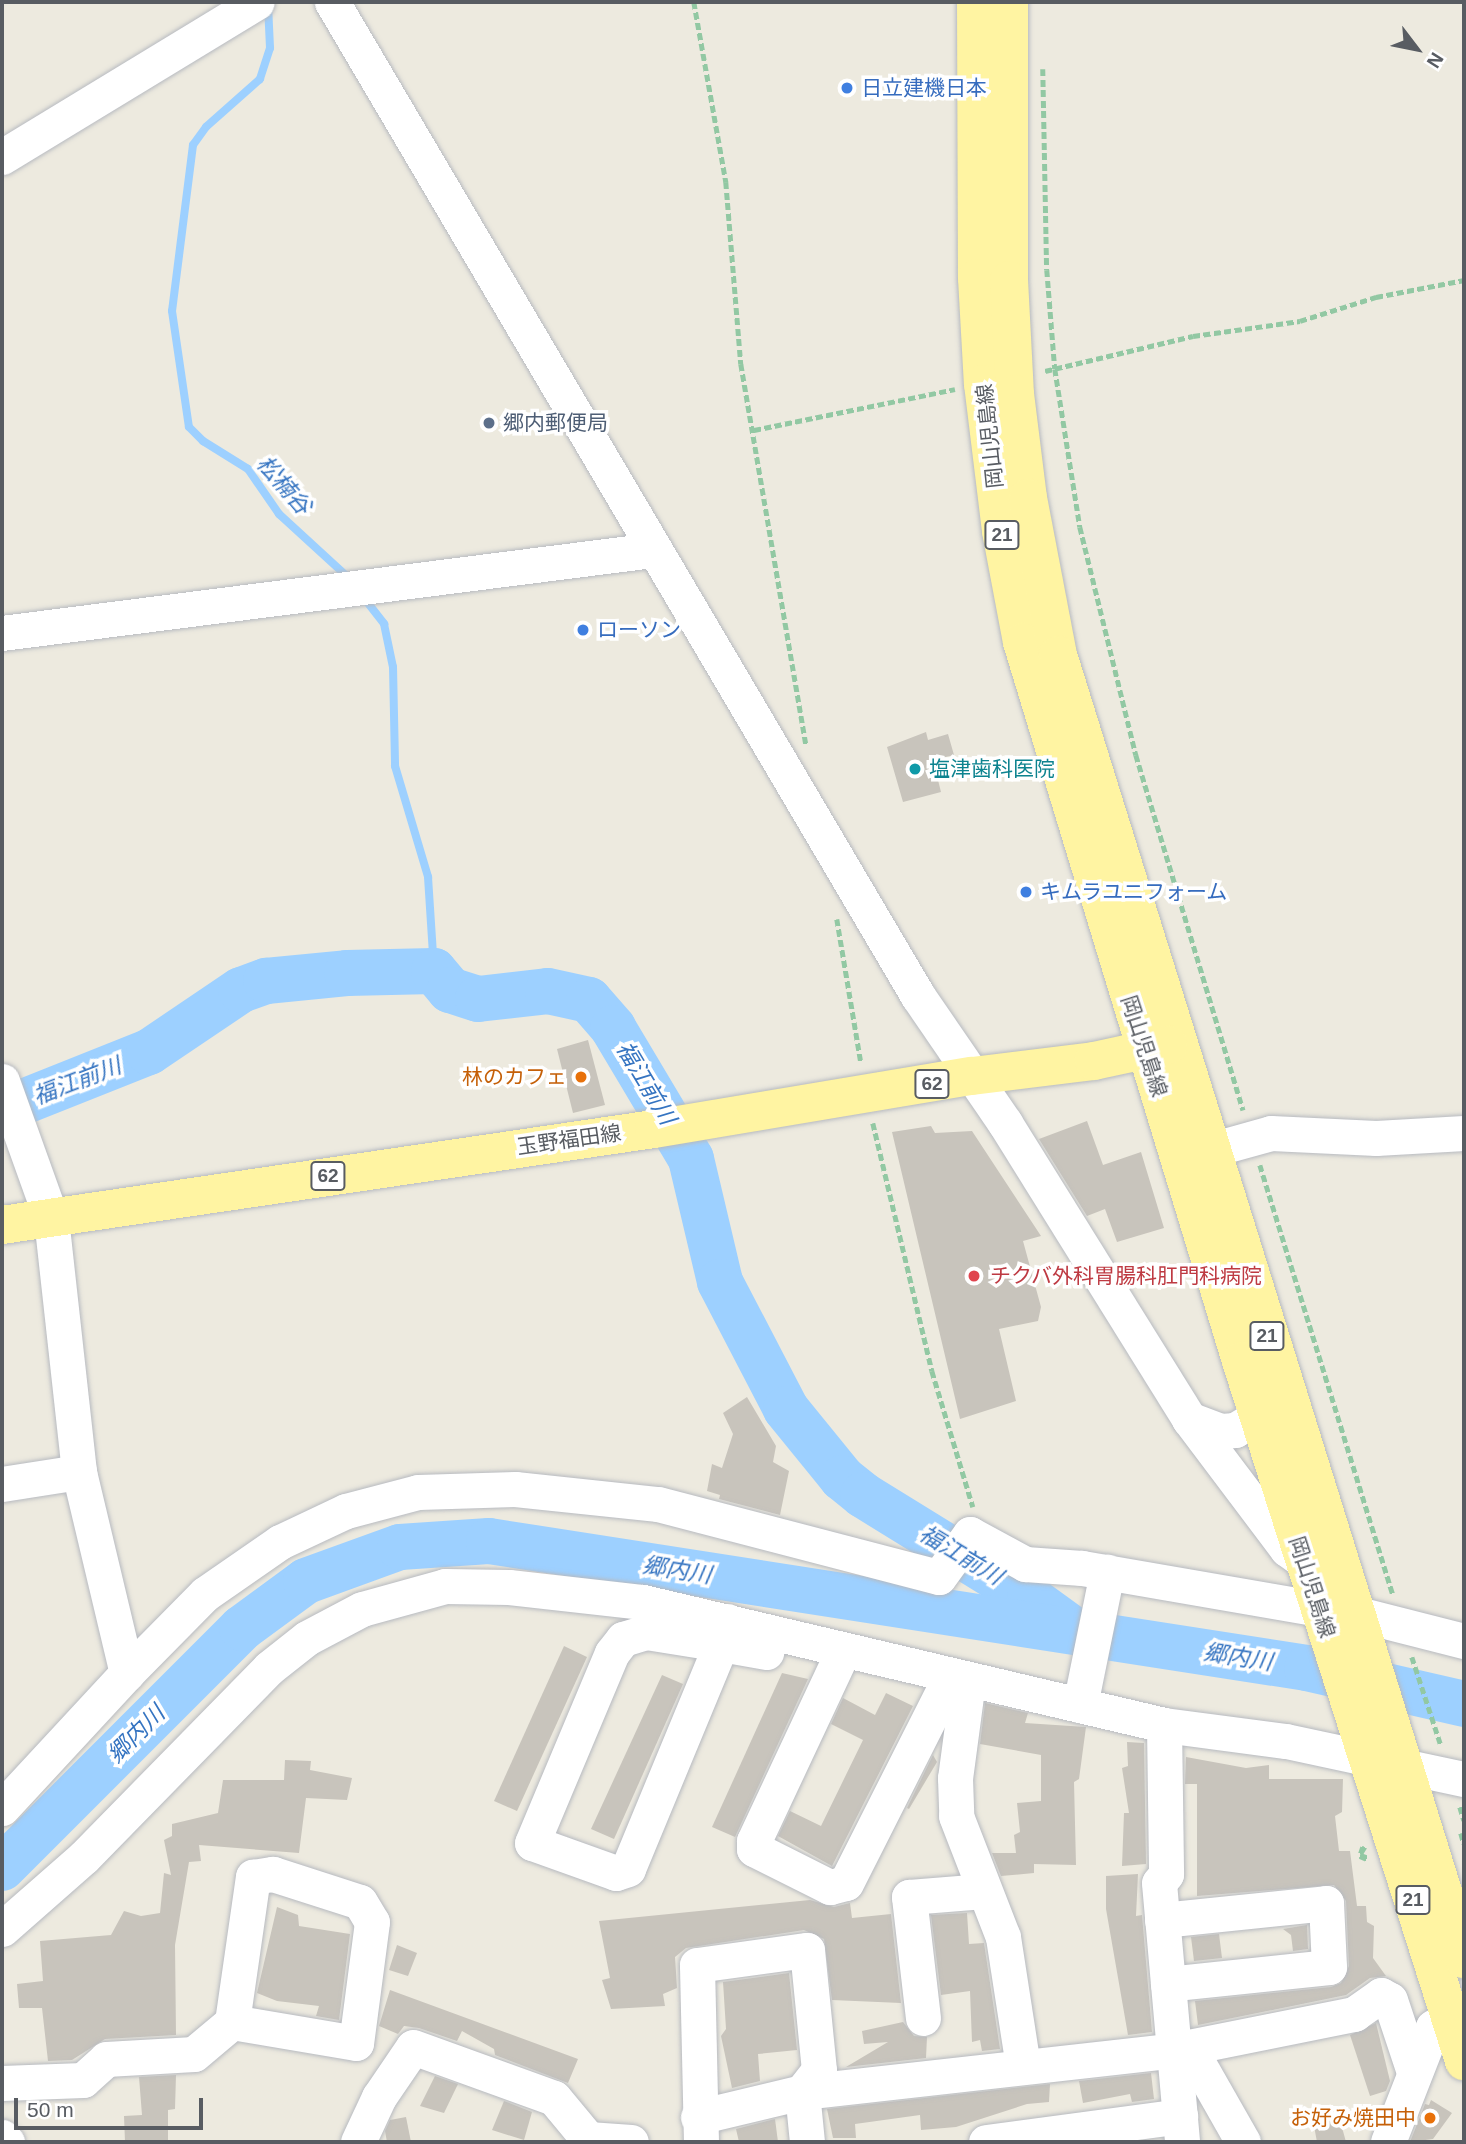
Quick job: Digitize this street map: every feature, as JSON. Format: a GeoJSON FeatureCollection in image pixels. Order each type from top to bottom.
{"type":"FeatureCollection","features":[{"type":"Feature","properties":{"kind":"main road","name":"岡山児島線"},"geometry":{"type":"LineString","coordinates":[[976,2],[977,278],[1028,498],[1058,655],[1161,1047],[1338,1618],[1383,1752],[1464,1959]]}},
{"type":"Feature","properties":{"kind":"main road","name":"岡山児島線"},"geometry":{"type":"LineString","coordinates":[[999,382],[1009,281],[1009,2]]}},
{"type":"Feature","properties":{"kind":"main road","name":"岡山児島線"},"geometry":{"type":"LineString","coordinates":[[1161,1047],[1210,1150],[1222,1241],[1258,1416],[1305,1562],[1338,1618]]}},
{"type":"Feature","properties":{"kind":"main road","name":"玉野福田線"},"geometry":{"type":"LineString","coordinates":[[2,1225],[670,1126],[865,1086],[972,1076],[1161,1047]]}},
{"type":"Feature","properties":{"kind":"main road","name":"岡山児島線"},"geometry":{"type":"LineString","coordinates":[[1383,1752],[1450,2018],[1464,2061]]}},
{"type":"Feature","properties":{"kind":"street"},"geometry":{"type":"LineString","coordinates":[[2,157],[257,2]]}},
{"type":"Feature","properties":{"kind":"street"},"geometry":{"type":"LineString","coordinates":[[332,2],[918,996],[972,1076],[1189,1419],[1287,1549],[1305,1562]]}},
{"type":"Feature","properties":{"kind":"street"},"geometry":{"type":"LineString","coordinates":[[2,633],[653,550]]}},
{"type":"Feature","properties":{"kind":"street"},"geometry":{"type":"LineString","coordinates":[[2,1081],[51,1218],[79,1472],[127,1673]]}},
{"type":"Feature","properties":{"kind":"street"},"geometry":{"type":"LineString","coordinates":[[1210,1150],[1251,1136],[1376,1139],[1464,1133]]}},
{"type":"Feature","properties":{"kind":"street"},"geometry":{"type":"LineString","coordinates":[[1189,1419],[1221,1431],[1235,1430],[1258,1416]]}},
{"type":"Feature","properties":{"kind":"street"},"geometry":{"type":"LineString","coordinates":[[2,1484],[79,1472]]}},
{"type":"Feature","properties":{"kind":"street"},"geometry":{"type":"LineString","coordinates":[[2,1808],[127,1673],[205,1594],[280,1542],[346,1511],[418,1492],[515,1489],[658,1504],[939,1577],[965,1549],[1025,1564],[1106,1576],[1464,1641]]}},
{"type":"Feature","properties":{"kind":"street"},"geometry":{"type":"LineString","coordinates":[[1081,1698],[1106,1576]]}},
{"type":"Feature","properties":{"kind":"street"},"geometry":{"type":"LineString","coordinates":[[2,1929],[84,1857],[269,1668],[307,1638],[362,1609],[445,1586],[509,1587],[643,1602],[724,1632],[954,1683],[1081,1698],[1164,1725],[1383,1752],[1455,1768]]}},
{"type":"Feature","properties":{"kind":"street"},"geometry":{"type":"LineString","coordinates":[[646,1632],[724,1632],[628,1869],[616,1873],[533,1843],[612,1653],[623,1639],[646,1632]]}},
{"type":"Feature","properties":{"kind":"street"},"geometry":{"type":"LineString","coordinates":[[839,1658],[754,1849],[830,1887],[846,1883],[954,1683]]}},
{"type":"Feature","properties":{"kind":"street"},"geometry":{"type":"LineString","coordinates":[[954,1683],[956,1816],[1003,1937],[1023,2066]]}},
{"type":"Feature","properties":{"kind":"street"},"geometry":{"type":"LineString","coordinates":[[986,2142],[1181,2129],[1181,2049],[1168,1984],[1158,1883],[1166,1874],[1164,1725]]}},
{"type":"Feature","properties":{"kind":"street"},"geometry":{"type":"LineString","coordinates":[[2,2083],[83,2080],[106,2059],[194,2054],[232,2022],[253,1877],[274,1874],[360,1902],[372,1922],[356,2043],[232,2022]]}},
{"type":"Feature","properties":{"kind":"street"},"geometry":{"type":"LineString","coordinates":[[923,2018],[909,1897],[984,1891]]}},
{"type":"Feature","properties":{"kind":"street"},"geometry":{"type":"LineString","coordinates":[[1162,1920],[1326,1903],[1329,1967],[1168,1984]]}},
{"type":"Feature","properties":{"kind":"street"},"geometry":{"type":"LineString","coordinates":[[807,2142],[802,2092],[819,2070],[807,1950],[697,1965],[699,2129],[802,2092],[1181,2049],[1354,2014],[1381,1995],[1390,2000],[1413,2069]]}},
{"type":"Feature","properties":{"kind":"street"},"geometry":{"type":"LineString","coordinates":[[1388,2142],[1413,2069],[1433,2028],[1450,2018]]}},
{"type":"Feature","properties":{"kind":"street"},"geometry":{"type":"LineString","coordinates":[[358,2142],[379,2097],[413,2047],[554,2098],[588,2140],[631,2142]]}},
{"type":"Feature","properties":{"kind":"street"},"geometry":{"type":"LineString","coordinates":[[1181,2049],[1243,2142]]}},
{"type":"Feature","properties":{"kind":"street"},"geometry":{"type":"LineString","coordinates":[[2,2137],[7,2142]]}},
{"type":"Feature","properties":{"kind":"path"},"geometry":{"type":"LineString","coordinates":[[694,2],[726,182],[732,299],[807,750]]}},
{"type":"Feature","properties":{"kind":"path"},"geometry":{"type":"LineString","coordinates":[[1043,65],[1047,270],[1055,369],[1080,527],[1113,672],[1251,1136],[1404,1629],[1455,1768]]}},
{"type":"Feature","properties":{"kind":"path"},"geometry":{"type":"LineString","coordinates":[[754,430],[999,382],[1193,336],[1300,321],[1376,297],[1464,280]]}},
{"type":"Feature","properties":{"kind":"path"},"geometry":{"type":"LineString","coordinates":[[835,905],[865,1086],[922,1333],[965,1549]]}},
{"type":"Feature","properties":{"kind":"path"},"geometry":{"type":"LineString","coordinates":[[1461,1833],[1464,1843]]}},
{"type":"Feature","properties":{"kind":"building","name":"塩津歯科医院"},"geometry":{"type":"Polygon","coordinates":[[[926,732],[928,740],[948,734],[954,755],[933,760],[941,792],[903,802],[887,747],[926,732]]]}},
{"type":"Feature","properties":{"kind":"building","name":"林のカフェ"},"geometry":{"type":"Polygon","coordinates":[[[588,1040],[605,1105],[573,1113],[557,1049],[588,1040]]]}},
{"type":"Feature","properties":{"kind":"building"},"geometry":{"type":"Polygon","coordinates":[[[1087,1121],[1103,1165],[1141,1152],[1164,1228],[1117,1242],[1105,1209],[1087,1216],[1039,1139],[1087,1121]]]}},
{"type":"Feature","properties":{"kind":"building"},"geometry":{"type":"Polygon","coordinates":[[[931,1126],[935,1133],[972,1131],[1041,1236],[1023,1241],[1041,1307],[1038,1321],[999,1329],[1016,1401],[960,1419],[892,1132],[931,1126]]]}},
{"type":"Feature","properties":{"kind":"building"},"geometry":{"type":"Polygon","coordinates":[[[747,1397],[776,1446],[773,1462],[789,1471],[780,1515],[719,1499],[720,1495],[707,1491],[712,1464],[722,1468],[733,1434],[723,1413],[747,1397]]]}},
{"type":"Feature","properties":{"kind":"building"},"geometry":{"type":"Polygon","coordinates":[[[564,1646],[587,1657],[517,1811],[494,1801],[564,1646]]]}},
{"type":"Feature","properties":{"kind":"building"},"geometry":{"type":"Polygon","coordinates":[[[782,1673],[808,1679],[735,1837],[712,1827],[782,1673]]]}},
{"type":"Feature","properties":{"kind":"building"},"geometry":{"type":"Polygon","coordinates":[[[662,1675],[683,1684],[614,1839],[591,1829],[662,1675]]]}},
{"type":"Feature","properties":{"kind":"building"},"geometry":{"type":"Polygon","coordinates":[[[886,1693],[913,1706],[832,1866],[778,1836],[790,1811],[821,1826],[863,1740],[831,1724],[843,1698],[875,1715],[886,1693]]]}},
{"type":"Feature","properties":{"kind":"building"},"geometry":{"type":"Polygon","coordinates":[[[985,1703],[1028,1713],[1025,1723],[1086,1727],[1079,1779],[1074,1782],[1076,1865],[1034,1864],[1034,1873],[1001,1876],[992,1853],[1016,1853],[1014,1835],[1020,1832],[1017,1803],[1041,1801],[1041,1755],[980,1744],[985,1703]]]}},
{"type":"Feature","properties":{"kind":"building"},"geometry":{"type":"Polygon","coordinates":[[[1127,1742],[1144,1743],[1146,1864],[1122,1866],[1124,1813],[1129,1813],[1122,1768],[1128,1766],[1127,1742]]]}},
{"type":"Feature","properties":{"kind":"building"},"geometry":{"type":"Polygon","coordinates":[[[933,1755],[937,1762],[909,1809],[907,1808],[933,1755]]]}},
{"type":"Feature","properties":{"kind":"building"},"geometry":{"type":"Polygon","coordinates":[[[1186,1757],[1246,1768],[1269,1765],[1269,1779],[1343,1779],[1342,1812],[1335,1816],[1339,1851],[1350,1851],[1357,1906],[1366,1906],[1367,1922],[1374,1926],[1373,1958],[1386,1976],[1370,1978],[1346,1995],[1198,2025],[1195,2001],[1331,1987],[1341,1983],[1349,1966],[1346,1901],[1334,1885],[1197,1896],[1197,1784],[1185,1784],[1186,1757]]]}},
{"type":"Feature","properties":{"kind":"building"},"geometry":{"type":"Polygon","coordinates":[[[285,1760],[311,1761],[310,1770],[352,1778],[347,1800],[306,1798],[299,1853],[199,1845],[201,1861],[189,1862],[175,1945],[176,2035],[105,2039],[72,2060],[48,2061],[42,2008],[19,2008],[17,1984],[43,1981],[40,1941],[111,1935],[124,1911],[141,1916],[160,1913],[164,1873],[171,1875],[164,1840],[172,1836],[172,1824],[218,1813],[223,1780],[284,1780],[285,1760]]]}},
{"type":"Feature","properties":{"kind":"building"},"geometry":{"type":"Polygon","coordinates":[[[1138,1874],[1136,1916],[1142,1915],[1152,2032],[1128,2035],[1106,1909],[1106,1876],[1138,1874]]]}},
{"type":"Feature","properties":{"kind":"building"},"geometry":{"type":"Polygon","coordinates":[[[810,1900],[834,1907],[850,1903],[852,1918],[891,1914],[901,2003],[832,2000],[824,1939],[804,1930],[686,1948],[675,1957],[677,1988],[663,1994],[665,2006],[611,2009],[602,1980],[610,1978],[599,1921],[810,1900]]]}},
{"type":"Feature","properties":{"kind":"building"},"geometry":{"type":"Polygon","coordinates":[[[277,1907],[298,1915],[299,1926],[350,1934],[339,2020],[316,2016],[319,2006],[277,2001],[257,1993],[277,1907]]]}},
{"type":"Feature","properties":{"kind":"building"},"geometry":{"type":"Polygon","coordinates":[[[967,1913],[969,1944],[984,1943],[1000,2049],[982,2051],[980,2040],[972,2042],[970,1991],[941,1995],[931,1915],[967,1913]]]}},
{"type":"Feature","properties":{"kind":"building"},"geometry":{"type":"Polygon","coordinates":[[[1307,1925],[1308,1949],[1293,1951],[1291,1935],[1283,1929],[1307,1925]]]}},
{"type":"Feature","properties":{"kind":"building"},"geometry":{"type":"Polygon","coordinates":[[[1219,1934],[1222,1958],[1194,1961],[1191,1937],[1219,1934]]]}},
{"type":"Feature","properties":{"kind":"building"},"geometry":{"type":"Polygon","coordinates":[[[397,1945],[417,1953],[408,1976],[389,1970],[397,1945]]]}},
{"type":"Feature","properties":{"kind":"building"},"geometry":{"type":"Polygon","coordinates":[[[789,1973],[797,2050],[758,2054],[760,2081],[732,2088],[721,2036],[726,2029],[723,1982],[789,1973]]]}},
{"type":"Feature","properties":{"kind":"building"},"geometry":{"type":"Polygon","coordinates":[[[390,1990],[578,2059],[568,2083],[495,2055],[494,2049],[462,2031],[457,2041],[419,2028],[404,2026],[398,2034],[379,2026],[390,1990]]]}},
{"type":"Feature","properties":{"kind":"building"},"geometry":{"type":"Polygon","coordinates":[[[903,2022],[914,2036],[927,2037],[926,2058],[846,2067],[888,2042],[864,2044],[862,2031],[903,2022]]]}},
{"type":"Feature","properties":{"kind":"building"},"geometry":{"type":"Polygon","coordinates":[[[1376,2023],[1390,2081],[1386,2091],[1370,2096],[1350,2035],[1376,2023]]]}},
{"type":"Feature","properties":{"kind":"building"},"geometry":{"type":"Polygon","coordinates":[[[1151,2073],[1154,2099],[1132,2102],[1130,2094],[1083,2103],[1079,2081],[1151,2073]]]}},
{"type":"Feature","properties":{"kind":"building"},"geometry":{"type":"Polygon","coordinates":[[[176,2075],[175,2109],[168,2110],[168,2142],[125,2142],[124,2116],[142,2115],[139,2077],[176,2075]]]}},
{"type":"Feature","properties":{"kind":"building"},"geometry":{"type":"Polygon","coordinates":[[[435,2076],[458,2084],[444,2113],[420,2106],[435,2076]]]}},
{"type":"Feature","properties":{"kind":"building"},"geometry":{"type":"Polygon","coordinates":[[[1050,2084],[1049,2102],[1027,2104],[956,2127],[921,2130],[920,2115],[855,2124],[856,2138],[833,2138],[827,2109],[1050,2084]]]}},
{"type":"Feature","properties":{"kind":"building","name":"お好み焼田中"},"geometry":{"type":"Polygon","coordinates":[[[1431,2100],[1452,2113],[1433,2139],[1410,2142],[1425,2104],[1429,2105],[1431,2100]]]}},
{"type":"Feature","properties":{"kind":"building"},"geometry":{"type":"Polygon","coordinates":[[[504,2101],[532,2112],[524,2140],[492,2130],[504,2101]]]}},
{"type":"Feature","properties":{"kind":"building"},"geometry":{"type":"Polygon","coordinates":[[[1337,2109],[1346,2142],[1317,2142],[1312,2115],[1337,2109]]]}},
{"type":"Feature","properties":{"kind":"building"},"geometry":{"type":"Polygon","coordinates":[[[406,2117],[411,2142],[387,2142],[385,2131],[390,2120],[406,2117]]]}},
{"type":"Feature","properties":{"kind":"building"},"geometry":{"type":"Polygon","coordinates":[[[775,2119],[778,2142],[739,2142],[736,2129],[775,2119]]]}},
{"type":"Feature","properties":{"kind":"waterway","name":"松楠谷"},"geometry":{"type":"LineString","coordinates":[[268,5],[270,48],[260,79],[206,127],[193,145],[172,311],[189,427],[203,441],[248,469],[279,514],[350,579]]}},
{"type":"Feature","properties":{"kind":"waterway","name":"松楠谷"},"geometry":{"type":"LineString","coordinates":[[364,598],[384,624],[393,667],[395,766],[428,877],[434,971]]}},
{"type":"Feature","properties":{"kind":"waterway","name":"福江前川"},"geometry":{"type":"LineString","coordinates":[[2,1105],[3,1110],[149,1052],[241,990],[266,981],[347,973],[434,971],[450,990],[478,999],[548,991],[589,1000],[613,1028],[691,1159],[720,1282],[786,1409],[842,1478],[863,1495],[1030,1598],[1074,1630]]}},
{"type":"Feature","properties":{"kind":"waterway","name":"郷内川"},"geometry":{"type":"LineString","coordinates":[[2,1868],[242,1628],[306,1581],[400,1547],[489,1541],[1307,1668],[1464,1704]]}},
{"type":"Feature","properties":{"kind":"place","name":"日立建機日本"},"geometry":{"type":"Point","coordinates":[847,88]}},
{"type":"Feature","properties":{"kind":"place","name":"郷内郵便局"},"geometry":{"type":"Point","coordinates":[489,423]}},
{"type":"Feature","properties":{"kind":"place","name":"ローソン"},"geometry":{"type":"Point","coordinates":[583,630]}},
{"type":"Feature","properties":{"kind":"place","name":"塩津歯科医院"},"geometry":{"type":"Point","coordinates":[915,769]}},
{"type":"Feature","properties":{"kind":"place","name":"キムラユニフォーム"},"geometry":{"type":"Point","coordinates":[1026,892]}},
{"type":"Feature","properties":{"kind":"place","name":"林のカフェ"},"geometry":{"type":"Point","coordinates":[581,1077]}},
{"type":"Feature","properties":{"kind":"place","name":"チクバ外科胃腸科肛門科病院"},"geometry":{"type":"Point","coordinates":[974,1276]}},
{"type":"Feature","properties":{"kind":"place","name":"お好み焼田中"},"geometry":{"type":"Point","coordinates":[1430,2118]}}]}
